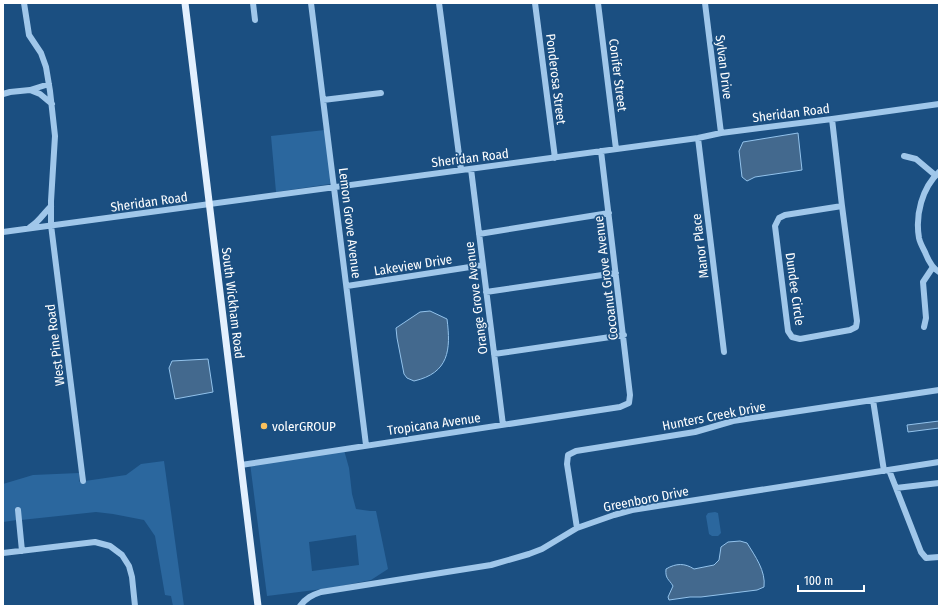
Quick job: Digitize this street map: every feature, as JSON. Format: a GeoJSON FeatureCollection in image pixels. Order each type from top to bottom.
{"type":"FeatureCollection","features":[{"type":"Feature","properties":{"kind":"main road","name":"South Wickham Road"},"geometry":{"type":"LineString","coordinates":[[184,3],[258,606]]}},
{"type":"Feature","properties":{"kind":"street","name":"West Pine Road"},"geometry":{"type":"LineString","coordinates":[[24,3],[28,35],[41,53],[46,66],[52,104],[55,136],[51,225],[83,481]]}},
{"type":"Feature","properties":{"kind":"street"},"geometry":{"type":"LineString","coordinates":[[253,3],[255,20]]}},
{"type":"Feature","properties":{"kind":"street","name":"Lemon Grove Avenue"},"geometry":{"type":"LineString","coordinates":[[311,3],[366,445]]}},
{"type":"Feature","properties":{"kind":"street"},"geometry":{"type":"LineString","coordinates":[[439,3],[461,170]]}},
{"type":"Feature","properties":{"kind":"street","name":"Ponderosa Street"},"geometry":{"type":"LineString","coordinates":[[535,3],[555,158]]}},
{"type":"Feature","properties":{"kind":"street","name":"Conifer Street"},"geometry":{"type":"LineString","coordinates":[[598,3],[616,149]]}},
{"type":"Feature","properties":{"kind":"street","name":"Sylvan Drive"},"geometry":{"type":"LineString","coordinates":[[705,3],[721,133]]}},
{"type":"Feature","properties":{"kind":"street"},"geometry":{"type":"LineString","coordinates":[[3,94],[30,90],[49,84]]}},
{"type":"Feature","properties":{"kind":"street"},"geometry":{"type":"LineString","coordinates":[[30,90],[40,94],[52,104]]}},
{"type":"Feature","properties":{"kind":"street"},"geometry":{"type":"LineString","coordinates":[[323,100],[381,93]]}},
{"type":"Feature","properties":{"kind":"street","name":"Sheridan Road"},"geometry":{"type":"LineString","coordinates":[[3,232],[555,158],[698,138],[721,133],[939,104]]}},
{"type":"Feature","properties":{"kind":"street","name":"Dundee Circle"},"geometry":{"type":"LineString","coordinates":[[832,119],[857,321],[856,327],[850,330],[800,339],[792,337],[788,331],[775,226],[779,218],[785,215],[842,206]]}},
{"type":"Feature","properties":{"kind":"street","name":"Manor Place"},"geometry":{"type":"LineString","coordinates":[[698,138],[724,352]]}},
{"type":"Feature","properties":{"kind":"street","name":"Cocoanut Grove Avenue"},"geometry":{"type":"LineString","coordinates":[[601,151],[624,335],[630,395],[629,403]]}},
{"type":"Feature","properties":{"kind":"street"},"geometry":{"type":"LineString","coordinates":[[904,156],[916,159],[937,173],[924,194],[918,212],[919,238],[928,260],[939,272]]}},
{"type":"Feature","properties":{"kind":"street","name":"Orange Grove Avenue"},"geometry":{"type":"LineString","coordinates":[[471,169],[503,425]]}},
{"type":"Feature","properties":{"kind":"street"},"geometry":{"type":"LineString","coordinates":[[28,228],[38,222],[51,206]]}},
{"type":"Feature","properties":{"kind":"street"},"geometry":{"type":"LineString","coordinates":[[479,234],[609,213]]}},
{"type":"Feature","properties":{"kind":"street","name":"Lakeview Drive"},"geometry":{"type":"LineString","coordinates":[[347,286],[483,265]]}},
{"type":"Feature","properties":{"kind":"street"},"geometry":{"type":"LineString","coordinates":[[924,327],[926,318],[923,282],[933,267]]}},
{"type":"Feature","properties":{"kind":"street"},"geometry":{"type":"LineString","coordinates":[[486,292],[616,273]]}},
{"type":"Feature","properties":{"kind":"street"},"geometry":{"type":"LineString","coordinates":[[494,354],[624,335]]}},
{"type":"Feature","properties":{"kind":"street","name":"Hunters Creek Drive"},"geometry":{"type":"LineString","coordinates":[[577,528],[567,464],[568,455],[576,451],[695,432],[733,421],[939,390]]}},
{"type":"Feature","properties":{"kind":"street"},"geometry":{"type":"LineString","coordinates":[[873,400],[886,470],[896,488],[921,552],[926,558],[939,557]]}},
{"type":"Feature","properties":{"kind":"street","name":"Tropicana Avenue"},"geometry":{"type":"LineString","coordinates":[[241,465],[620,407],[629,403]]}},
{"type":"Feature","properties":{"kind":"street","name":"Greenboro Drive"},"geometry":{"type":"LineString","coordinates":[[300,606],[304,600],[311,595],[321,592],[508,561],[542,549],[577,528],[614,514],[939,462]]}},
{"type":"Feature","properties":{"kind":"street"},"geometry":{"type":"LineString","coordinates":[[896,488],[939,482]]}},
{"type":"Feature","properties":{"kind":"street"},"geometry":{"type":"LineString","coordinates":[[18,510],[22,551]]}},
{"type":"Feature","properties":{"kind":"street"},"geometry":{"type":"LineString","coordinates":[[3,553],[95,542],[110,546],[122,555],[129,566],[132,577],[135,606]]}},
{"type":"Feature","properties":{"kind":"shaded area"},"geometry":{"type":"Polygon","coordinates":[[[325,130],[332,181],[330,184],[276,192],[271,136],[325,130]]]}},
{"type":"Feature","properties":{"kind":"shaded area"},"geometry":{"type":"Polygon","coordinates":[[[798,133],[802,170],[755,177],[747,181],[742,177],[739,151],[743,142],[798,133]]]}},
{"type":"Feature","properties":{"kind":"shaded area"},"geometry":{"type":"Polygon","coordinates":[[[430,311],[447,319],[448,350],[441,366],[426,377],[414,381],[407,378],[404,374],[396,328],[420,312],[430,311]]]}},
{"type":"Feature","properties":{"kind":"shaded area"},"geometry":{"type":"Polygon","coordinates":[[[208,359],[213,392],[175,399],[169,368],[172,361],[208,359]]]}},
{"type":"Feature","properties":{"kind":"shaded area"},"geometry":{"type":"Polygon","coordinates":[[[939,421],[939,428],[908,432],[907,425],[939,421]]]}},
{"type":"Feature","properties":{"kind":"shaded area"},"geometry":{"type":"Polygon","coordinates":[[[344,450],[349,468],[352,494],[356,509],[376,511],[388,569],[371,580],[331,588],[267,596],[250,463],[344,450]],[[356,535],[309,542],[312,571],[359,565],[356,535]]]}},
{"type":"Feature","properties":{"kind":"shaded area"},"geometry":{"type":"Polygon","coordinates":[[[164,461],[184,606],[173,606],[171,596],[165,595],[155,536],[144,520],[96,512],[21,520],[20,507],[15,508],[17,520],[3,522],[3,484],[33,475],[79,473],[79,481],[81,483],[85,483],[85,481],[126,475],[141,464],[164,461]]]}},
{"type":"Feature","properties":{"kind":"shaded area"},"geometry":{"type":"Polygon","coordinates":[[[708,513],[718,513],[721,533],[718,536],[712,536],[709,534],[706,516],[708,513]]]}},
{"type":"Feature","properties":{"kind":"shaded area"},"geometry":{"type":"Polygon","coordinates":[[[740,541],[747,543],[762,569],[764,587],[757,590],[669,600],[668,597],[673,586],[667,577],[666,569],[677,565],[684,565],[694,569],[714,565],[719,560],[721,547],[728,542],[740,541]]]}},
{"type":"Feature","properties":{"kind":"place","name":"volerGROUP"},"geometry":{"type":"Point","coordinates":[264,426]}}]}
